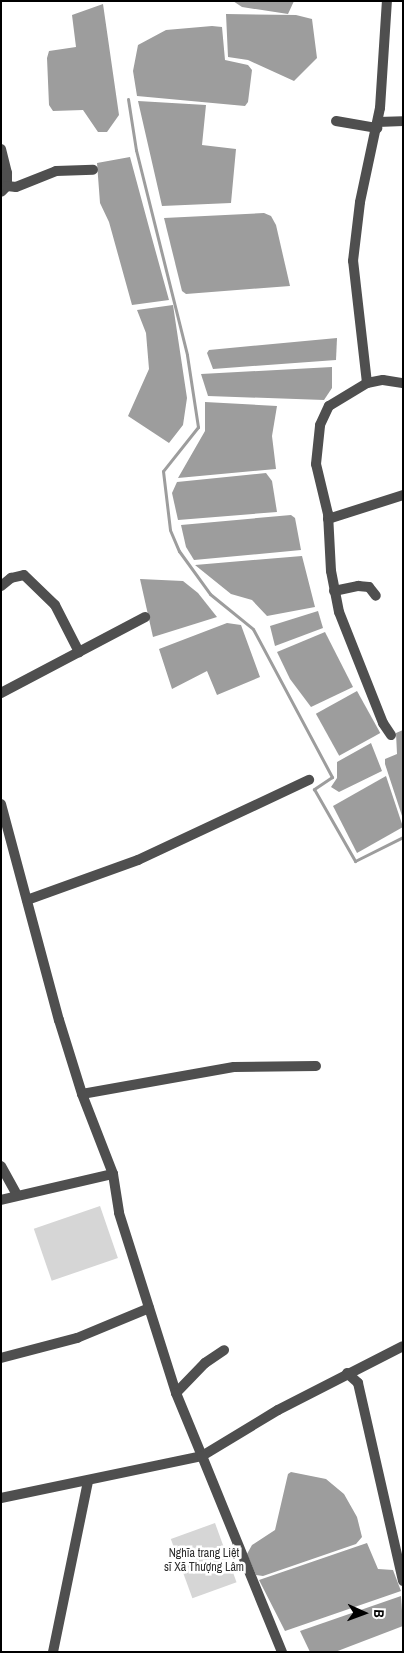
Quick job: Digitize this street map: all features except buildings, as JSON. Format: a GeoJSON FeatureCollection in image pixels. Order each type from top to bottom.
{"type":"FeatureCollection","features":[{"type":"Feature","properties":{"kind":"street"},"geometry":{"type":"LineString","coordinates":[[367,383],[353,261],[360,202],[377,125],[387,1]]}},
{"type":"Feature","properties":{"kind":"street"},"geometry":{"type":"LineString","coordinates":[[336,121],[377,125],[403,121]]}},
{"type":"Feature","properties":{"kind":"street"},"geometry":{"type":"LineString","coordinates":[[1,149],[4,189],[16,187],[56,171],[93,170]]}},
{"type":"Feature","properties":{"kind":"street"},"geometry":{"type":"LineString","coordinates":[[390,735],[383,723],[339,612],[334,591],[328,519],[316,464],[321,439],[320,424],[329,406],[367,383],[383,380],[403,383]]}},
{"type":"Feature","properties":{"kind":"street"},"geometry":{"type":"LineString","coordinates":[[328,519],[403,495]]}},
{"type":"Feature","properties":{"kind":"street"},"geometry":{"type":"LineString","coordinates":[[1,586],[11,578],[24,575],[56,604],[79,652]]}},
{"type":"Feature","properties":{"kind":"street"},"geometry":{"type":"LineString","coordinates":[[334,591],[358,586],[368,587],[376,596]]}},
{"type":"Feature","properties":{"kind":"street"},"geometry":{"type":"LineString","coordinates":[[1,693],[145,617]]}},
{"type":"Feature","properties":{"kind":"street"},"geometry":{"type":"LineString","coordinates":[[27,900],[138,860],[309,780]]}},
{"type":"Feature","properties":{"kind":"street"},"geometry":{"type":"LineString","coordinates":[[2,808],[82,1094],[113,1174],[119,1213],[176,1394],[282,1652]]}},
{"type":"Feature","properties":{"kind":"street"},"geometry":{"type":"LineString","coordinates":[[82,1094],[234,1067],[316,1066]]}},
{"type":"Feature","properties":{"kind":"street"},"geometry":{"type":"LineString","coordinates":[[1,1166],[17,1195]]}},
{"type":"Feature","properties":{"kind":"street"},"geometry":{"type":"LineString","coordinates":[[1,1200],[113,1174]]}},
{"type":"Feature","properties":{"kind":"street"},"geometry":{"type":"LineString","coordinates":[[1,1358],[77,1338],[149,1308]]}},
{"type":"Feature","properties":{"kind":"street"},"geometry":{"type":"LineString","coordinates":[[1,1498],[202,1456],[278,1410],[403,1346]]}},
{"type":"Feature","properties":{"kind":"street"},"geometry":{"type":"LineString","coordinates":[[176,1394],[205,1364],[224,1350]]}},
{"type":"Feature","properties":{"kind":"street"},"geometry":{"type":"LineString","coordinates":[[347,1373],[358,1383],[403,1581]]}},
{"type":"Feature","properties":{"kind":"street"},"geometry":{"type":"LineString","coordinates":[[53,1652],[88,1481]]}},
{"type":"Feature","properties":{"kind":"green space"},"geometry":{"type":"Polygon","coordinates":[[[100,1206],[118,1258],[52,1281],[34,1229],[100,1206]]]}},
{"type":"Feature","properties":{"kind":"green space","name":"Nghĩa trang Liệt sĩ Xã Thượng Lâm"},"geometry":{"type":"Polygon","coordinates":[[[215,1523],[237,1582],[192,1598],[171,1539],[215,1523]]]}},
{"type":"Feature","properties":{"kind":"shaded area"},"geometry":{"type":"Polygon","coordinates":[[[233,1],[294,1],[288,14],[242,7],[233,1]]]}},
{"type":"Feature","properties":{"kind":"shaded area"},"geometry":{"type":"Polygon","coordinates":[[[103,4],[119,115],[107,132],[98,132],[83,110],[53,111],[49,105],[47,58],[49,51],[76,47],[72,15],[103,4]]]}},
{"type":"Feature","properties":{"kind":"shaded area"},"geometry":{"type":"Polygon","coordinates":[[[226,14],[296,15],[312,19],[317,58],[294,81],[248,60],[228,57],[226,14]]]}},
{"type":"Feature","properties":{"kind":"shaded area"},"geometry":{"type":"Polygon","coordinates":[[[212,26],[222,27],[225,60],[248,65],[252,70],[248,102],[245,106],[137,96],[133,71],[138,45],[166,30],[212,26]]]}},
{"type":"Feature","properties":{"kind":"shaded area"},"geometry":{"type":"Polygon","coordinates":[[[138,101],[206,105],[202,145],[236,149],[231,203],[162,206],[138,101]]]}},
{"type":"Feature","properties":{"kind":"shaded area"},"geometry":{"type":"Polygon","coordinates":[[[130,157],[169,300],[132,305],[109,222],[100,203],[97,163],[130,157]]]}},
{"type":"Feature","properties":{"kind":"shaded area"},"geometry":{"type":"Polygon","coordinates":[[[264,213],[271,216],[276,225],[290,286],[186,294],[182,291],[164,218],[264,213]]]}},
{"type":"Feature","properties":{"kind":"shaded area"},"geometry":{"type":"Polygon","coordinates":[[[173,305],[187,398],[183,425],[169,443],[128,416],[149,369],[146,333],[137,310],[173,305]]]}},
{"type":"Feature","properties":{"kind":"shaded area"},"geometry":{"type":"Polygon","coordinates":[[[337,338],[336,360],[213,369],[207,353],[209,350],[337,338]]]}},
{"type":"Feature","properties":{"kind":"shaded area"},"geometry":{"type":"Polygon","coordinates":[[[332,367],[332,388],[324,400],[208,396],[201,374],[332,367]]]}},
{"type":"Feature","properties":{"kind":"shaded area"},"geometry":{"type":"Polygon","coordinates":[[[205,402],[277,406],[272,436],[276,469],[178,478],[205,431],[205,402]]]}},
{"type":"Feature","properties":{"kind":"shaded area"},"geometry":{"type":"Polygon","coordinates":[[[266,473],[272,481],[277,512],[178,520],[172,493],[177,482],[266,473]]]}},
{"type":"Feature","properties":{"kind":"shaded area"},"geometry":{"type":"Polygon","coordinates":[[[291,515],[295,518],[301,550],[194,560],[186,547],[181,525],[291,515]]]}},
{"type":"Feature","properties":{"kind":"shaded area"},"geometry":{"type":"Polygon","coordinates":[[[302,556],[315,607],[267,616],[252,600],[231,594],[195,565],[302,556]]]}},
{"type":"Feature","properties":{"kind":"shaded area"},"geometry":{"type":"Polygon","coordinates":[[[140,579],[183,581],[198,593],[217,617],[153,637],[140,579]]]}},
{"type":"Feature","properties":{"kind":"shaded area"},"geometry":{"type":"Polygon","coordinates":[[[318,611],[323,628],[275,646],[270,626],[318,611]]]}},
{"type":"Feature","properties":{"kind":"shaded area"},"geometry":{"type":"Polygon","coordinates":[[[227,623],[241,625],[260,677],[217,695],[207,671],[172,689],[159,649],[227,623]]]}},
{"type":"Feature","properties":{"kind":"shaded area"},"geometry":{"type":"Polygon","coordinates":[[[325,632],[353,687],[311,707],[290,679],[277,652],[325,632]]]}},
{"type":"Feature","properties":{"kind":"shaded area"},"geometry":{"type":"Polygon","coordinates":[[[357,691],[380,733],[339,756],[316,714],[357,691]]]}},
{"type":"Feature","properties":{"kind":"shaded area"},"geometry":{"type":"Polygon","coordinates":[[[403,730],[403,819],[385,759],[397,754],[396,733],[403,730]]]}},
{"type":"Feature","properties":{"kind":"shaded area"},"geometry":{"type":"Polygon","coordinates":[[[371,743],[382,771],[339,792],[331,787],[337,778],[337,762],[371,743]]]}},
{"type":"Feature","properties":{"kind":"shaded area"},"geometry":{"type":"Polygon","coordinates":[[[386,776],[403,827],[357,853],[333,806],[386,776]]]}},
{"type":"Feature","properties":{"kind":"shaded area"},"geometry":{"type":"Polygon","coordinates":[[[291,1472],[326,1479],[344,1494],[357,1517],[362,1537],[356,1544],[263,1576],[256,1575],[247,1554],[252,1545],[275,1530],[288,1474],[291,1472]]]}},
{"type":"Feature","properties":{"kind":"shaded area"},"geometry":{"type":"Polygon","coordinates":[[[367,1543],[378,1569],[393,1570],[401,1591],[285,1631],[259,1580],[367,1543]]]}},
{"type":"Feature","properties":{"kind":"shaded area"},"geometry":{"type":"Polygon","coordinates":[[[401,1596],[403,1626],[335,1652],[310,1652],[300,1631],[401,1596]]]}},
{"type":"Feature","properties":{"kind":"waterway"},"geometry":{"type":"LineString","coordinates":[[128,99],[136,150],[187,355],[198,427],[163,471],[170,530],[179,551],[210,594],[253,629],[332,777],[314,789],[355,861],[403,837]]}}]}
